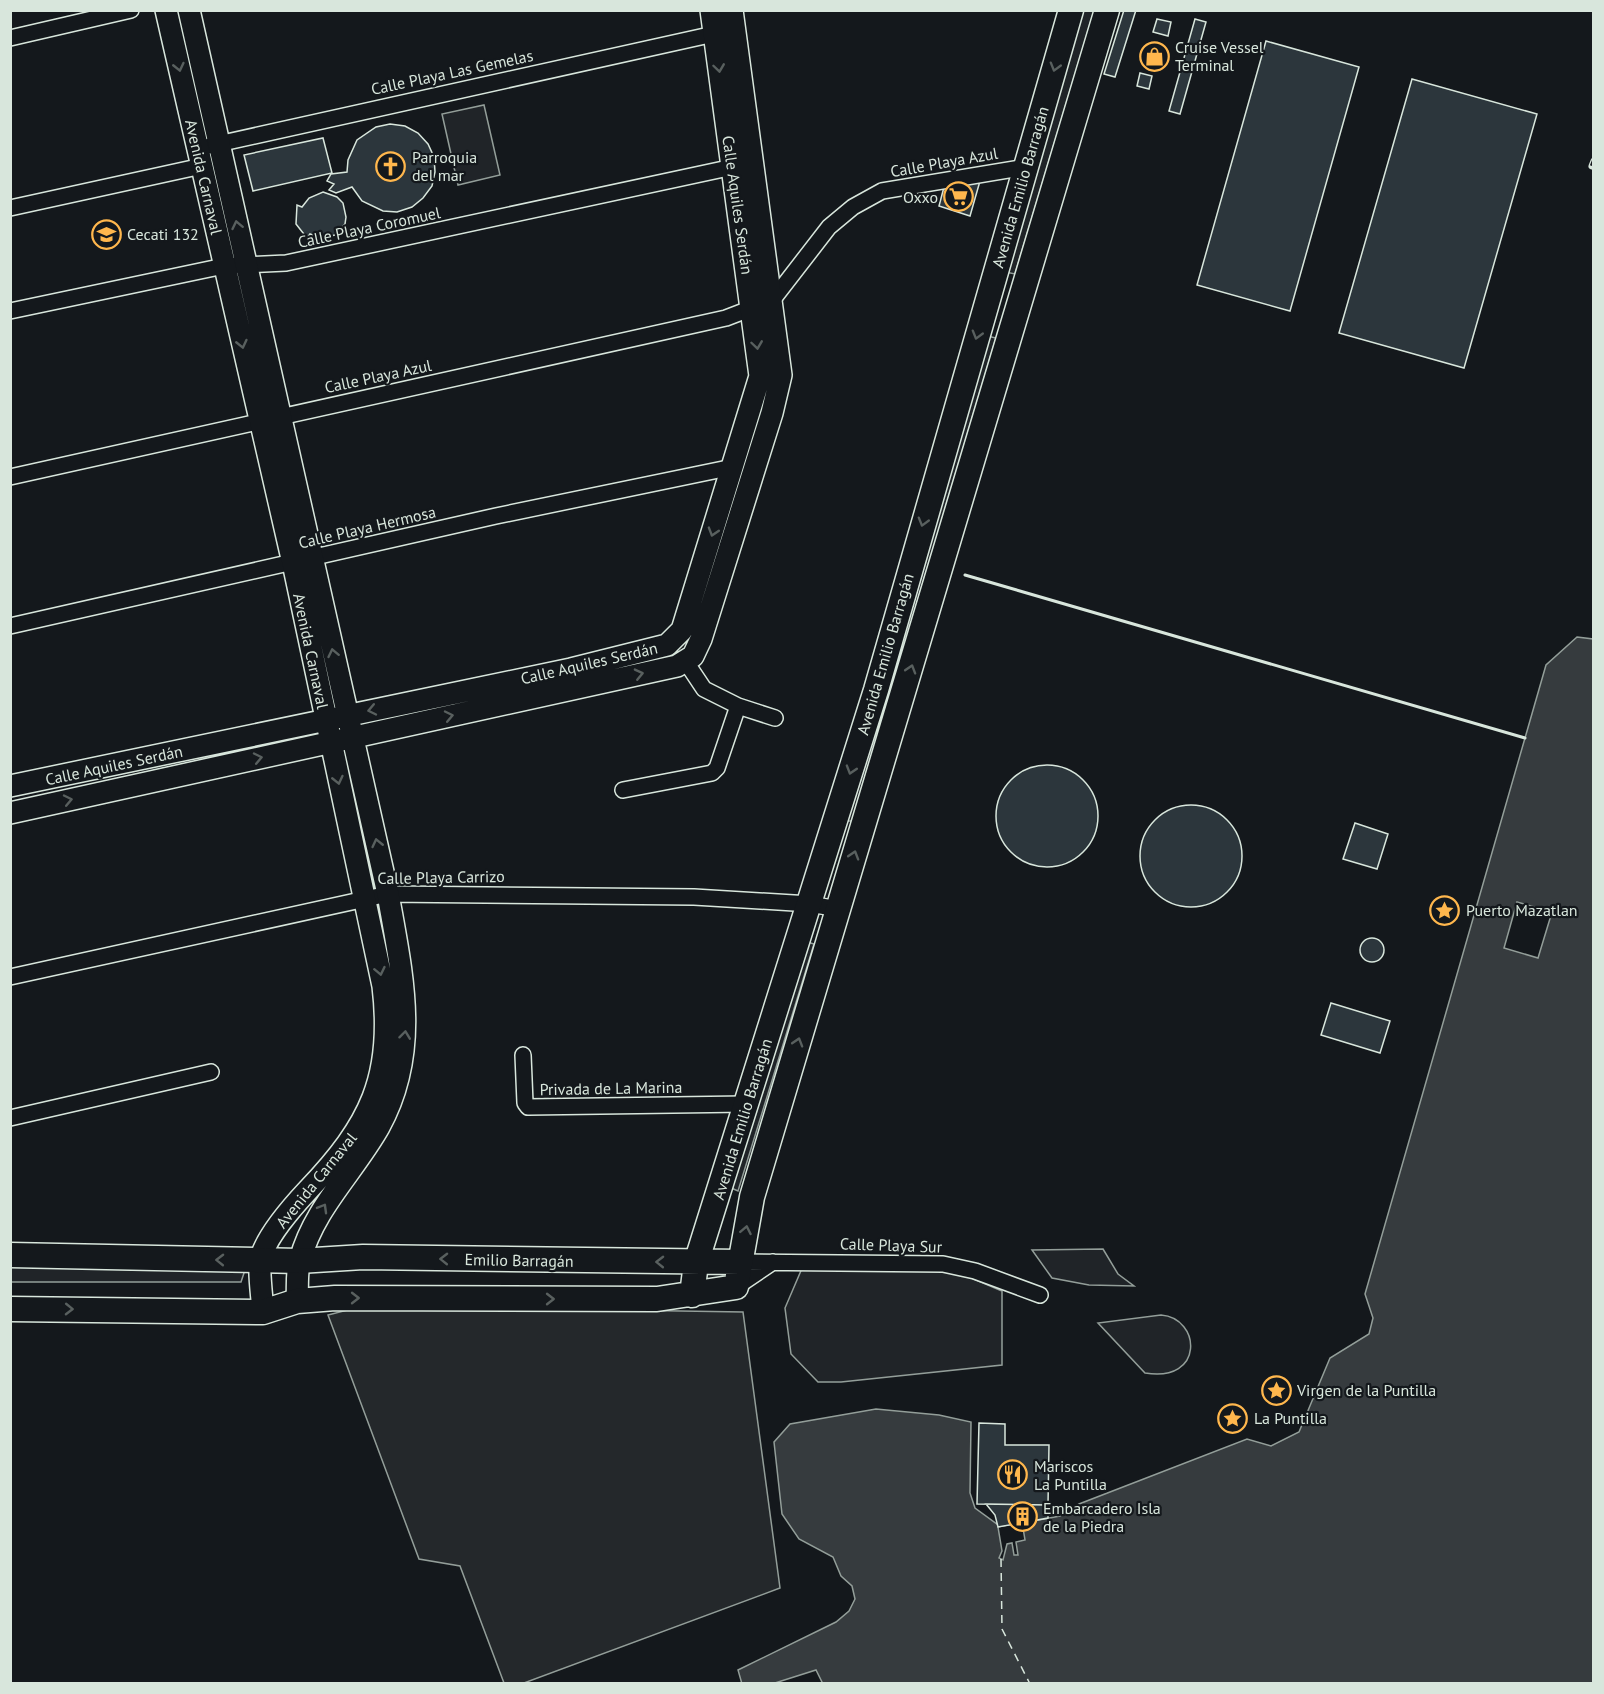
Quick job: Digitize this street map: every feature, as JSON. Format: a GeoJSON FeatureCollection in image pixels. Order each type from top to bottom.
{"type":"FeatureCollection","features":[{"type":"Feature","properties":{"kind":"main road","name":"Avenida Emilio Barragán"},"geometry":{"type":"LineString","coordinates":[[692,1295],[696,1263],[876,690],[1071,10]]}},
{"type":"Feature","properties":{"kind":"main road","name":"Avenida Emilio Barragán"},"geometry":{"type":"LineString","coordinates":[[736,1287],[752,1197],[1107,10]]}},
{"type":"Feature","properties":{"kind":"main road"},"geometry":{"type":"LineString","coordinates":[[986,301],[1019,310]]}},
{"type":"Feature","properties":{"kind":"main road","name":"Emilio Barragán"},"geometry":{"type":"LineString","coordinates":[[10,1254],[260,1261],[363,1257],[740,1262]]}},
{"type":"Feature","properties":{"kind":"main road"},"geometry":{"type":"LineString","coordinates":[[10,1309],[263,1312],[297,1301],[335,1298],[657,1299],[736,1287]]}},
{"type":"Feature","properties":{"kind":"street"},"geometry":{"type":"LineString","coordinates":[[10,38],[130,10]]}},
{"type":"Feature","properties":{"kind":"street","name":"Avenida Carnaval"},"geometry":{"type":"LineString","coordinates":[[166,10],[293,563],[383,986],[387,1022],[385,1055],[379,1083],[369,1109],[340,1154],[279,1225],[260,1261]]}},
{"type":"Feature","properties":{"kind":"street","name":"Avenida Carnaval"},"geometry":{"type":"LineString","coordinates":[[189,10],[388,894],[407,1023],[401,1068],[379,1127],[319,1213],[299,1261]]}},
{"type":"Feature","properties":{"kind":"street","name":"Calle Aquiles Serdán"},"geometry":{"type":"LineString","coordinates":[[10,813],[562,692],[686,662],[693,656],[701,639],[762,410],[761,305],[733,94],[714,34],[711,10]]}},
{"type":"Feature","properties":{"kind":"street","name":"Calle Aquiles Serdán"},"geometry":{"type":"LineString","coordinates":[[737,11],[733,94],[733,167],[761,305]]}},
{"type":"Feature","properties":{"kind":"street","name":"Calle Playa Las Gemelas"},"geometry":{"type":"LineString","coordinates":[[10,208],[200,157],[219,144],[714,34]]}},
{"type":"Feature","properties":{"kind":"street","name":"Calle Playa Coromuel"},"geometry":{"type":"LineString","coordinates":[[10,311],[224,266],[286,263],[733,167]]}},
{"type":"Feature","properties":{"kind":"street","name":"Calle Playa Azul"},"geometry":{"type":"LineString","coordinates":[[10,477],[726,318],[761,305],[829,227],[853,207],[882,191],[1026,167]]}},
{"type":"Feature","properties":{"kind":"street","name":"Calle Aquiles Serdán"},"geometry":{"type":"LineString","coordinates":[[10,786],[571,669],[667,645],[682,630],[733,467],[762,410]]}},
{"type":"Feature","properties":{"kind":"street","name":"Calle Playa Hermosa"},"geometry":{"type":"LineString","coordinates":[[10,626],[496,516],[733,467]]}},
{"type":"Feature","properties":{"kind":"street"},"geometry":{"type":"LineString","coordinates":[[686,662],[704,689],[738,706],[775,718]]}},
{"type":"Feature","properties":{"kind":"street"},"geometry":{"type":"LineString","coordinates":[[623,790],[712,773],[717,768],[738,706]]}},
{"type":"Feature","properties":{"kind":"street","name":"Calle Playa Carrizo"},"geometry":{"type":"LineString","coordinates":[[10,977],[364,897],[388,894],[694,897],[810,904],[838,909]]}},
{"type":"Feature","properties":{"kind":"street","name":"Privada de La Marina"},"geometry":{"type":"LineString","coordinates":[[523,1055],[525,1102],[528,1107],[746,1104]]}},
{"type":"Feature","properties":{"kind":"street"},"geometry":{"type":"LineString","coordinates":[[10,1118],[211,1072]]}},
{"type":"Feature","properties":{"kind":"street"},"geometry":{"type":"LineString","coordinates":[[260,1261],[263,1312]]}},
{"type":"Feature","properties":{"kind":"street"},"geometry":{"type":"LineString","coordinates":[[297,1301],[299,1261]]}},
{"type":"Feature","properties":{"kind":"street","name":"Calle Playa Sur"},"geometry":{"type":"LineString","coordinates":[[740,1262],[942,1264],[975,1271],[1040,1294]]}},
{"type":"Feature","properties":{"kind":"street"},"geometry":{"type":"LineString","coordinates":[[736,1287],[772,1262]]}},
{"type":"Feature","properties":{"kind":"shaded area"},"geometry":{"type":"Polygon","coordinates":[[[1081,11],[1094,11],[1015,274],[1005,272],[1081,11]]]}},
{"type":"Feature","properties":{"kind":"shaded area"},"geometry":{"type":"Polygon","coordinates":[[[484,105],[500,175],[458,185],[442,114],[484,105]]]}},
{"type":"Feature","properties":{"kind":"shaded area"},"geometry":{"type":"Polygon","coordinates":[[[983,335],[996,338],[852,821],[843,821],[983,335]]]}},
{"type":"Feature","properties":{"kind":"shaded area"},"geometry":{"type":"Polygon","coordinates":[[[1577,637],[1593,639],[1593,1683],[823,1684],[816,1670],[775,1683],[742,1684],[738,1670],[836,1622],[849,1611],[855,1599],[852,1586],[841,1576],[833,1557],[799,1539],[782,1514],[774,1442],[790,1424],[876,1409],[939,1415],[971,1422],[970,1493],[975,1508],[1001,1527],[1060,1516],[1079,1504],[1247,1439],[1271,1446],[1299,1432],[1330,1358],[1369,1334],[1373,1318],[1365,1294],[1546,665],[1577,637]]]}},
{"type":"Feature","properties":{"kind":"shaded area"},"geometry":{"type":"Polygon","coordinates":[[[804,941],[814,944],[738,1191],[729,1187],[804,941]]]}},
{"type":"Feature","properties":{"kind":"shaded area"},"geometry":{"type":"Polygon","coordinates":[[[1103,1249],[1118,1274],[1134,1286],[1089,1285],[1052,1278],[1032,1250],[1103,1249]]]}},
{"type":"Feature","properties":{"kind":"shaded area"},"geometry":{"type":"Polygon","coordinates":[[[11,1261],[233,1263],[244,1273],[241,1282],[11,1282],[11,1261]]]}},
{"type":"Feature","properties":{"kind":"shaded area"},"geometry":{"type":"Polygon","coordinates":[[[803,1266],[950,1269],[1002,1291],[1002,1365],[841,1382],[818,1382],[791,1354],[785,1308],[803,1266]]]}},
{"type":"Feature","properties":{"kind":"shaded area"},"geometry":{"type":"Polygon","coordinates":[[[363,1306],[743,1312],[780,1588],[524,1683],[504,1683],[460,1566],[419,1559],[328,1315],[363,1306]]]}},
{"type":"Feature","properties":{"kind":"shaded area"},"geometry":{"type":"Polygon","coordinates":[[[1161,1315],[1174,1319],[1184,1327],[1189,1337],[1190,1349],[1187,1360],[1178,1369],[1165,1374],[1145,1373],[1098,1323],[1161,1315]]]}},
{"type":"Feature","properties":{"kind":"pier"},"geometry":{"type":"Polygon","coordinates":[[[1517,902],[1552,912],[1538,958],[1504,948],[1517,902]]]}},
{"type":"Feature","properties":{"kind":"pier"},"geometry":{"type":"Polygon","coordinates":[[[1022,1522],[1025,1540],[1016,1542],[1018,1555],[1014,1555],[1012,1543],[1007,1544],[1003,1560],[999,1558],[1002,1551],[998,1527],[1022,1522]]]}},
{"type":"Feature","properties":{"kind":"building"},"geometry":{"type":"Polygon","coordinates":[[[1124,10],[1136,10],[1115,77],[1104,74],[1124,10]]]}},
{"type":"Feature","properties":{"kind":"building"},"geometry":{"type":"Polygon","coordinates":[[[1157,19],[1171,22],[1168,36],[1153,32],[1157,19]]]}},
{"type":"Feature","properties":{"kind":"building"},"geometry":{"type":"Polygon","coordinates":[[[1195,19],[1206,22],[1180,114],[1169,111],[1195,19]]]}},
{"type":"Feature","properties":{"kind":"building"},"geometry":{"type":"Polygon","coordinates":[[[1266,41],[1359,67],[1290,311],[1197,285],[1266,41]]]}},
{"type":"Feature","properties":{"kind":"building"},"geometry":{"type":"Polygon","coordinates":[[[1154,45],[1161,48],[1164,55],[1161,62],[1154,65],[1147,62],[1144,55],[1147,48],[1154,45]]]}},
{"type":"Feature","properties":{"kind":"building"},"geometry":{"type":"Polygon","coordinates":[[[1140,73],[1152,76],[1149,89],[1137,86],[1140,73]]]}},
{"type":"Feature","properties":{"kind":"building"},"geometry":{"type":"Polygon","coordinates":[[[1412,79],[1537,114],[1464,368],[1339,333],[1412,79]]]}},
{"type":"Feature","properties":{"kind":"building","name":"Parroquia del mar"},"geometry":{"type":"Polygon","coordinates":[[[390,124],[405,126],[418,133],[428,144],[434,157],[435,172],[432,186],[423,198],[412,207],[397,212],[383,211],[362,201],[352,187],[336,193],[329,190],[334,184],[327,181],[331,174],[347,172],[348,160],[357,140],[376,127],[390,124]]]}},
{"type":"Feature","properties":{"kind":"building"},"geometry":{"type":"Polygon","coordinates":[[[323,138],[332,173],[253,191],[244,155],[323,138]]]}},
{"type":"Feature","properties":{"kind":"building"},"geometry":{"type":"Polygon","coordinates":[[[980,181],[970,216],[939,206],[944,187],[980,181]]]}},
{"type":"Feature","properties":{"kind":"building"},"geometry":{"type":"Polygon","coordinates":[[[323,192],[337,197],[343,203],[345,224],[335,235],[320,238],[310,234],[307,238],[296,224],[297,205],[302,207],[309,198],[323,192]]]}},
{"type":"Feature","properties":{"kind":"building"},"geometry":{"type":"Polygon","coordinates":[[[1047,765],[1066,769],[1083,780],[1094,797],[1098,816],[1094,835],[1083,852],[1066,863],[1047,867],[1028,863],[1011,852],[1000,835],[996,816],[1000,797],[1011,780],[1028,769],[1047,765]]]}},
{"type":"Feature","properties":{"kind":"building"},"geometry":{"type":"Polygon","coordinates":[[[1191,805],[1210,809],[1227,820],[1238,837],[1242,856],[1238,875],[1227,892],[1210,903],[1191,907],[1172,903],[1155,892],[1144,875],[1140,856],[1144,837],[1155,820],[1172,809],[1191,805]]]}},
{"type":"Feature","properties":{"kind":"building"},"geometry":{"type":"Polygon","coordinates":[[[1355,823],[1388,834],[1377,869],[1343,859],[1355,823]]]}},
{"type":"Feature","properties":{"kind":"building"},"geometry":{"type":"Polygon","coordinates":[[[1372,938],[1381,941],[1384,950],[1381,959],[1372,962],[1363,959],[1360,950],[1363,941],[1372,938]]]}},
{"type":"Feature","properties":{"kind":"building"},"geometry":{"type":"Polygon","coordinates":[[[1331,1003],[1390,1021],[1380,1053],[1321,1035],[1331,1003]]]}},
{"type":"Feature","properties":{"kind":"building","name":"Mariscos La Puntilla"},"geometry":{"type":"Polygon","coordinates":[[[979,1423],[1005,1424],[1005,1445],[1049,1445],[1048,1505],[977,1504],[979,1423]]]}},
{"type":"Feature","properties":{"kind":"building","name":"Embarcadero Isla de la Piedra"},"geometry":{"type":"Polygon","coordinates":[[[986,1504],[1048,1505],[1048,1518],[998,1527],[995,1515],[986,1504]]]}},
{"type":"Feature","properties":{"kind":"ferry route"},"geometry":{"type":"LineString","coordinates":[[1001,1559],[1002,1629],[1030,1684]]}},
{"type":"Feature","properties":{"kind":"railway"},"geometry":{"type":"LineString","coordinates":[[1592,166],[1594,161]]}},
{"type":"Feature","properties":{"kind":"wall"},"geometry":{"type":"LineString","coordinates":[[965,575],[1525,738]]}},
{"type":"Feature","properties":{"kind":"place","name":"Cruise Vessel Terminal"},"geometry":{"type":"Point","coordinates":[1154,56]}},
{"type":"Feature","properties":{"kind":"place","name":"Parroquia del mar"},"geometry":{"type":"Point","coordinates":[391,166]}},
{"type":"Feature","properties":{"kind":"place","name":"Oxxo"},"geometry":{"type":"Point","coordinates":[959,197]}},
{"type":"Feature","properties":{"kind":"place","name":"Cecati 132"},"geometry":{"type":"Point","coordinates":[106,234]}},
{"type":"Feature","properties":{"kind":"place","name":"Puerto Mazatlan"},"geometry":{"type":"Point","coordinates":[1445,910]}},
{"type":"Feature","properties":{"kind":"place","name":"Virgen de la Puntilla"},"geometry":{"type":"Point","coordinates":[1276,1390]}},
{"type":"Feature","properties":{"kind":"place","name":"La Puntilla"},"geometry":{"type":"Point","coordinates":[1233,1418]}},
{"type":"Feature","properties":{"kind":"place","name":"Mariscos La Puntilla"},"geometry":{"type":"Point","coordinates":[1013,1475]}},
{"type":"Feature","properties":{"kind":"place","name":"Embarcadero Isla de la Piedra"},"geometry":{"type":"Point","coordinates":[1022,1517]}}]}
